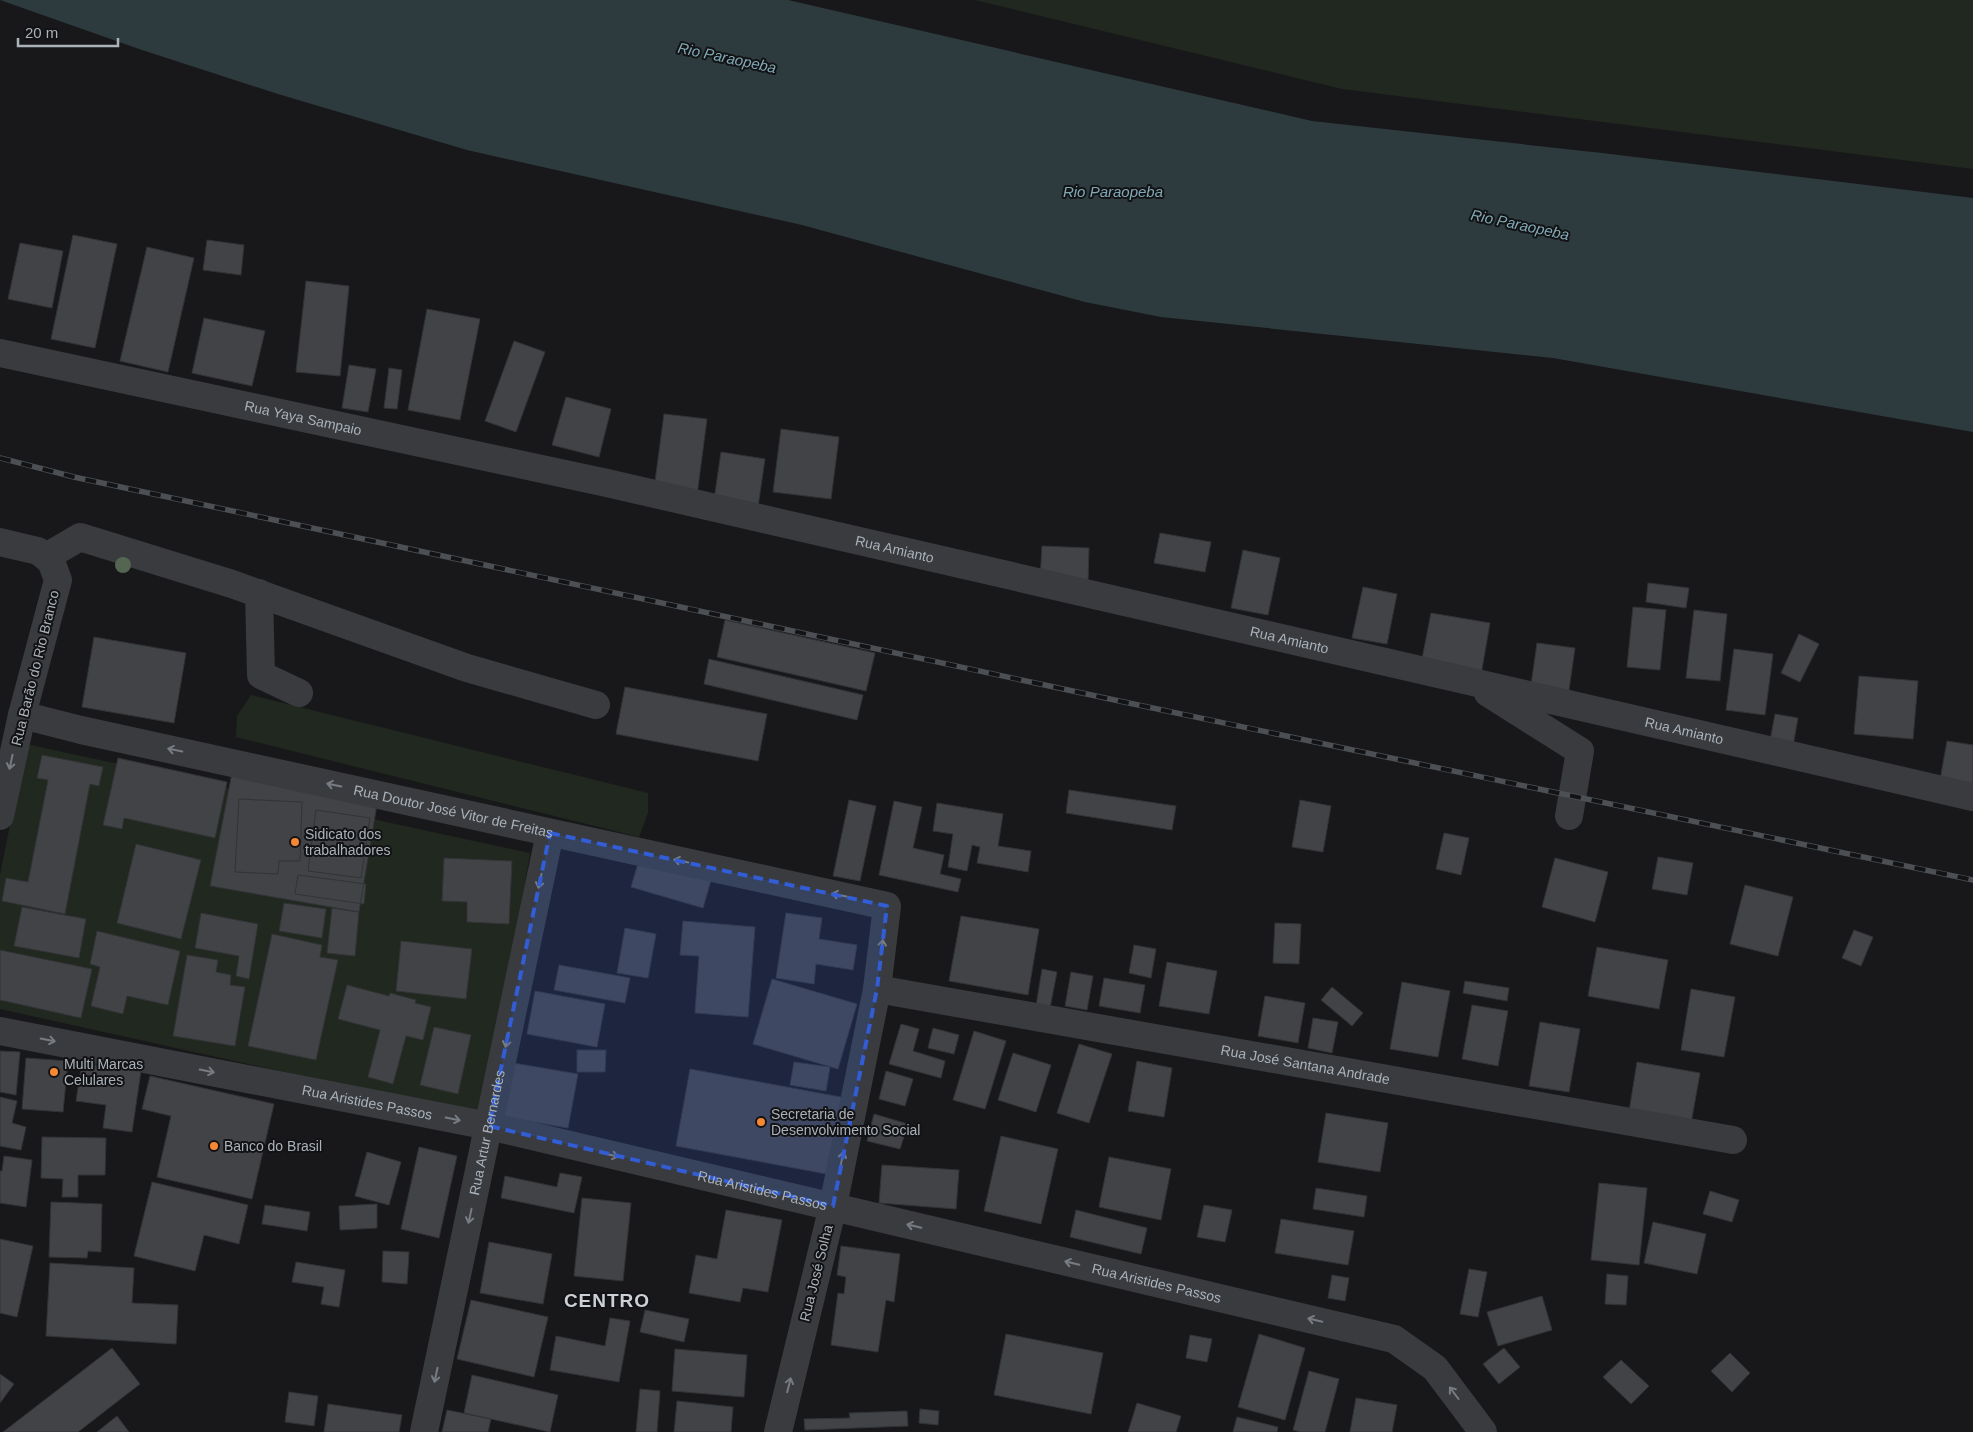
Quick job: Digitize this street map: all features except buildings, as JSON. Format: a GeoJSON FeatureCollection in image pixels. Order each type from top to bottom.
{"type":"FeatureCollection","features":[{"type":"Feature","properties":{"kind":"street","name":"Rua Yaya Sampaio"},"geometry":{"type":"LineString","coordinates":[[0,353],[607,483]]}},
{"type":"Feature","properties":{"kind":"street","name":"Rua Amianto"},"geometry":{"type":"LineString","coordinates":[[607,483],[1973,796]]}},
{"type":"Feature","properties":{"kind":"street"},"geometry":{"type":"LineString","coordinates":[[0,542],[38,551],[52,568],[80,537],[259,593],[467,668],[596,705]]}},
{"type":"Feature","properties":{"kind":"street","name":"Rua Barão do Rio Branco"},"geometry":{"type":"LineString","coordinates":[[0,816],[52,568]]}},
{"type":"Feature","properties":{"kind":"street"},"geometry":{"type":"LineString","coordinates":[[259,593],[261,675],[299,693]]}},
{"type":"Feature","properties":{"kind":"street"},"geometry":{"type":"LineString","coordinates":[[1470,682],[1580,751],[1570,816]]}},
{"type":"Feature","properties":{"kind":"street","name":"Rua Doutor José Vitor de Freitas"},"geometry":{"type":"LineString","coordinates":[[22,715],[90,732],[887,906]]}},
{"type":"Feature","properties":{"kind":"street","name":"Rua Artur Bernardes"},"geometry":{"type":"LineString","coordinates":[[424,1432],[550,833]]}},
{"type":"Feature","properties":{"kind":"street","name":"Rua José Solha"},"geometry":{"type":"LineString","coordinates":[[778,1432],[832,1206],[877,989],[887,906]]}},
{"type":"Feature","properties":{"kind":"street","name":"Rua José Santana Andrade"},"geometry":{"type":"LineString","coordinates":[[877,989],[1733,1140]]}},
{"type":"Feature","properties":{"kind":"street","name":"Rua Aristides Passos"},"geometry":{"type":"LineString","coordinates":[[0,1031],[489,1126],[1394,1339],[1435,1368],[1483,1432]]}},
{"type":"Feature","properties":{"kind":"highlighted area"},"geometry":{"type":"Polygon","coordinates":[[[550,833],[887,906],[877,989],[833,1206],[489,1126],[550,833]]]}},
{"type":"Feature","properties":{"kind":"shaded area"},"geometry":{"type":"Polygon","coordinates":[[[975,0],[1973,0],[1973,169],[1342,89],[975,0]]]}},
{"type":"Feature","properties":{"kind":"shaded area"},"geometry":{"type":"Polygon","coordinates":[[[251,695],[648,793],[648,813],[639,837],[236,737],[237,716],[251,695]]]}},
{"type":"Feature","properties":{"kind":"shaded area"},"geometry":{"type":"Polygon","coordinates":[[[26,744],[530,853],[487,1117],[0,1009],[0,875],[26,744]]]}},
{"type":"Feature","properties":{"kind":"water","name":"Rio Paraopeba"},"geometry":{"type":"Polygon","coordinates":[[[0,0],[788,0],[1312,121],[1602,153],[1973,198],[1973,432],[1553,358],[1161,317],[1085,302],[802,225],[467,150],[278,94],[139,49],[0,0]]]}},
{"type":"Feature","properties":{"kind":"railway"},"geometry":{"type":"LineString","coordinates":[[0,458],[74,477],[1124,702],[1973,880]]}},
{"type":"Feature","properties":{"kind":"place","name":"Sidicato dos trabalhadores"},"geometry":{"type":"Point","coordinates":[295,842]}},
{"type":"Feature","properties":{"kind":"place","name":"Multi Marcas Celulares"},"geometry":{"type":"Point","coordinates":[54,1072]}},
{"type":"Feature","properties":{"kind":"place","name":"Secretaria de Desenvolvimento Social"},"geometry":{"type":"Point","coordinates":[761,1122]}},
{"type":"Feature","properties":{"kind":"place","name":"Banco do Brasil"},"geometry":{"type":"Point","coordinates":[214,1146]}},
{"type":"Feature","properties":{"kind":"district","name":"CENTRO"},"geometry":{"type":"Point","coordinates":[607,1300]}}]}
